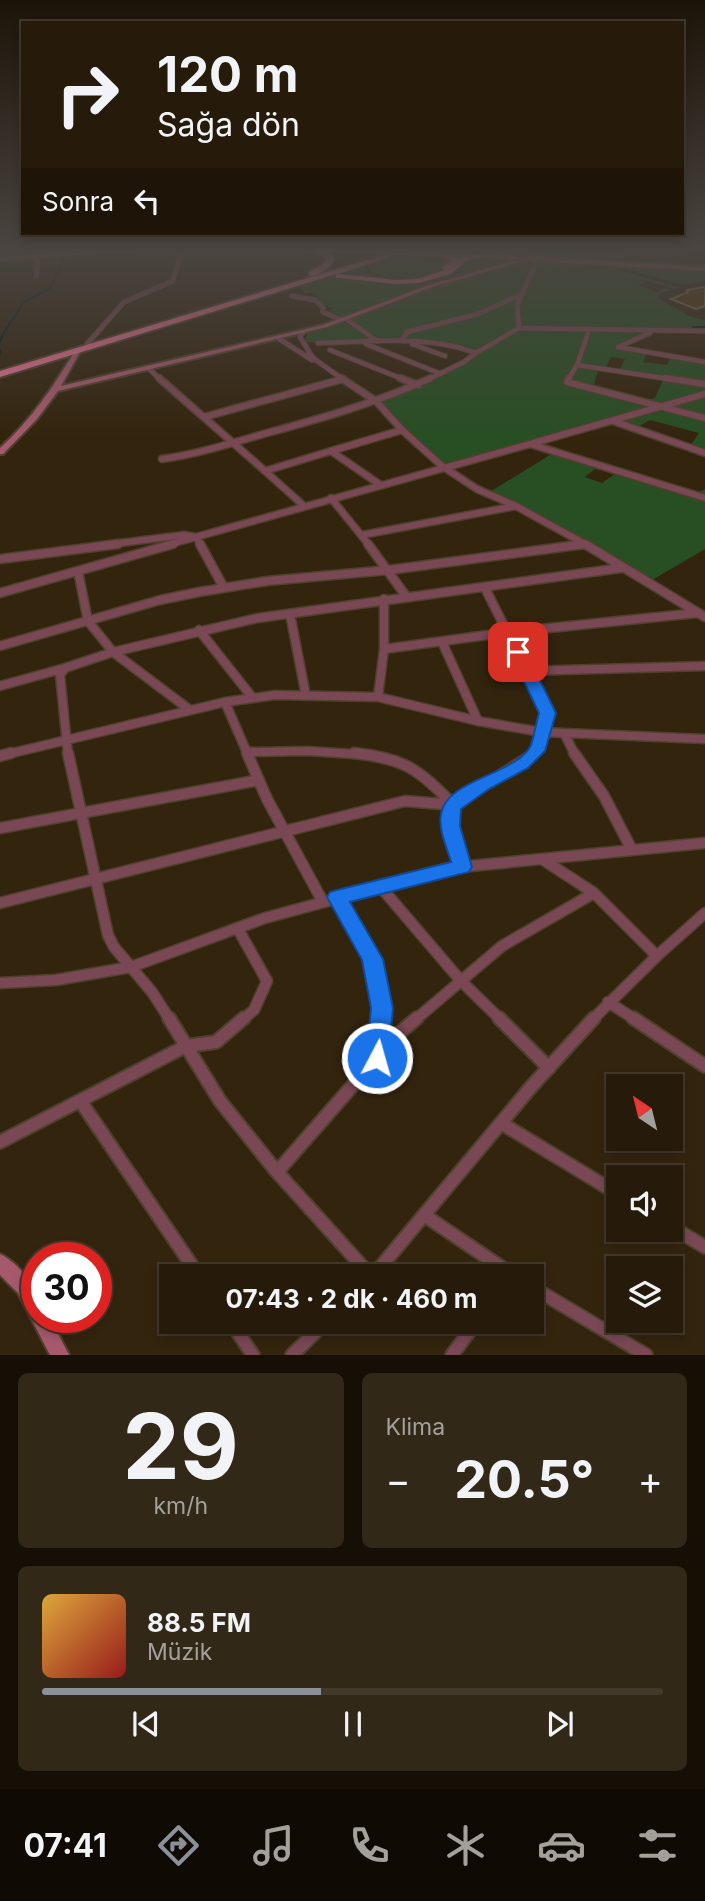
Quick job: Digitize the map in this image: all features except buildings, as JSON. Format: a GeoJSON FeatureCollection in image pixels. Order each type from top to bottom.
{"type":"FeatureCollection","features":[{"type":"Feature","properties":{"kind":"highway"},"geometry":{"type":"LineString","coordinates":[[0,372],[194,311]]}},
{"type":"Feature","properties":{"kind":"highway"},"geometry":{"type":"LineString","coordinates":[[0,372],[203,311]]}},
{"type":"Feature","properties":{"kind":"street"},"geometry":{"type":"LineString","coordinates":[[87,344],[116,311]]}},
{"type":"Feature","properties":{"kind":"street"},"geometry":{"type":"LineString","coordinates":[[323,311],[344,319],[377,341]]}},
{"type":"Feature","properties":{"kind":"street"},"geometry":{"type":"LineString","coordinates":[[58,389],[303,332],[364,311]]}},
{"type":"Feature","properties":{"kind":"street"},"geometry":{"type":"LineString","coordinates":[[402,340],[407,332],[415,329],[484,311]]}},
{"type":"Feature","properties":{"kind":"street"},"geometry":{"type":"LineString","coordinates":[[518,311],[519,328]]}},
{"type":"Feature","properties":{"kind":"street"},"geometry":{"type":"LineString","coordinates":[[162,459],[193,455],[375,401],[441,374],[519,328],[705,331]]}},
{"type":"Feature","properties":{"kind":"street"},"geometry":{"type":"LineString","coordinates":[[589,330],[577,365],[567,382],[705,418]]}},
{"type":"Feature","properties":{"kind":"street"},"geometry":{"type":"LineString","coordinates":[[657,331],[618,347],[705,362]]}},
{"type":"Feature","properties":{"kind":"street"},"geometry":{"type":"LineString","coordinates":[[303,332],[300,337],[303,344],[324,367]]}},
{"type":"Feature","properties":{"kind":"street"},"geometry":{"type":"LineString","coordinates":[[278,338],[375,401],[442,467],[477,489],[516,506],[584,544],[701,615]]}},
{"type":"Feature","properties":{"kind":"street"},"geometry":{"type":"LineString","coordinates":[[402,340],[445,356]]}},
{"type":"Feature","properties":{"kind":"street"},"geometry":{"type":"LineString","coordinates":[[318,343],[402,340],[445,345],[476,353]]}},
{"type":"Feature","properties":{"kind":"street"},"geometry":{"type":"LineString","coordinates":[[363,343],[441,374]]}},
{"type":"Feature","properties":{"kind":"street"},"geometry":{"type":"LineString","coordinates":[[330,349],[418,384]]}},
{"type":"Feature","properties":{"kind":"street"},"geometry":{"type":"LineString","coordinates":[[0,452],[19,435],[58,389],[78,350]]}},
{"type":"Feature","properties":{"kind":"street"},"geometry":{"type":"LineString","coordinates":[[577,365],[705,384]]}},
{"type":"Feature","properties":{"kind":"street"},"geometry":{"type":"LineString","coordinates":[[148,368],[304,506]]}},
{"type":"Feature","properties":{"kind":"street"},"geometry":{"type":"LineString","coordinates":[[204,417],[343,379]]}},
{"type":"Feature","properties":{"kind":"street"},"geometry":{"type":"LineString","coordinates":[[0,593],[705,394]]}},
{"type":"Feature","properties":{"kind":"street"},"geometry":{"type":"LineString","coordinates":[[613,421],[705,453]]}},
{"type":"Feature","properties":{"kind":"street"},"geometry":{"type":"LineString","coordinates":[[265,471],[402,430]]}},
{"type":"Feature","properties":{"kind":"street"},"geometry":{"type":"LineString","coordinates":[[530,444],[705,498]]}},
{"type":"Feature","properties":{"kind":"street"},"geometry":{"type":"LineString","coordinates":[[331,451],[379,484]]}},
{"type":"Feature","properties":{"kind":"street"},"geometry":{"type":"LineString","coordinates":[[331,498],[389,570],[406,596]]}},
{"type":"Feature","properties":{"kind":"street"},"geometry":{"type":"LineString","coordinates":[[362,535],[516,506]]}},
{"type":"Feature","properties":{"kind":"street"},"geometry":{"type":"LineString","coordinates":[[0,559],[184,535],[196,537]]}},
{"type":"Feature","properties":{"kind":"street"},"geometry":{"type":"LineString","coordinates":[[196,537],[224,588]]}},
{"type":"Feature","properties":{"kind":"street"},"geometry":{"type":"LineString","coordinates":[[0,646],[160,600],[224,588],[267,581],[389,570],[584,544]]}},
{"type":"Feature","properties":{"kind":"street"},"geometry":{"type":"LineString","coordinates":[[0,686],[113,652],[199,630],[384,599],[485,588],[621,568]]}},
{"type":"Feature","properties":{"kind":"street"},"geometry":{"type":"LineString","coordinates":[[78,572],[88,621],[113,652],[190,710]]}},
{"type":"Feature","properties":{"kind":"street"},"geometry":{"type":"LineString","coordinates":[[462,867],[451,826],[450,813],[454,805],[482,784],[533,756],[539,747],[548,713],[510,632],[485,588]]}},
{"type":"Feature","properties":{"kind":"street"},"geometry":{"type":"LineString","coordinates":[[379,697],[384,649],[384,599]]}},
{"type":"Feature","properties":{"kind":"street"},"geometry":{"type":"LineString","coordinates":[[290,614],[306,696]]}},
{"type":"Feature","properties":{"kind":"street"},"geometry":{"type":"LineString","coordinates":[[384,649],[510,632],[701,615]]}},
{"type":"Feature","properties":{"kind":"street"},"geometry":{"type":"LineString","coordinates":[[199,630],[251,697]]}},
{"type":"Feature","properties":{"kind":"street"},"geometry":{"type":"LineString","coordinates":[[442,642],[478,722]]}},
{"type":"Feature","properties":{"kind":"street"},"geometry":{"type":"LineString","coordinates":[[526,671],[705,666]]}},
{"type":"Feature","properties":{"kind":"street"},"geometry":{"type":"LineString","coordinates":[[65,668],[61,675],[65,741],[108,935],[114,947],[152,992],[220,1101],[277,1172],[361,1264]]}},
{"type":"Feature","properties":{"kind":"street"},"geometry":{"type":"LineString","coordinates":[[0,756],[251,697],[379,697],[408,702],[478,722],[541,732],[705,739]]}},
{"type":"Feature","properties":{"kind":"street"},"geometry":{"type":"LineString","coordinates":[[225,702],[283,830],[323,902]]}},
{"type":"Feature","properties":{"kind":"street"},"geometry":{"type":"LineString","coordinates":[[564,733],[568,745],[604,796],[632,850]]}},
{"type":"Feature","properties":{"kind":"street"},"geometry":{"type":"LineString","coordinates":[[247,752],[300,750],[387,757],[414,768],[454,805]]}},
{"type":"Feature","properties":{"kind":"street"},"geometry":{"type":"LineString","coordinates":[[0,828],[259,780]]}},
{"type":"Feature","properties":{"kind":"street"},"geometry":{"type":"LineString","coordinates":[[0,903],[405,801],[454,805]]}},
{"type":"Feature","properties":{"kind":"street"},"geometry":{"type":"LineString","coordinates":[[0,983],[56,980],[131,967],[265,918],[379,885],[462,867],[705,843]]}},
{"type":"Feature","properties":{"kind":"street"},"geometry":{"type":"LineString","coordinates":[[542,859],[594,893],[655,954]]}},
{"type":"Feature","properties":{"kind":"street"},"geometry":{"type":"LineString","coordinates":[[379,885],[461,981],[549,1068]]}},
{"type":"Feature","properties":{"kind":"street"},"geometry":{"type":"LineString","coordinates":[[277,1172],[396,1036],[502,946],[594,893]]}},
{"type":"Feature","properties":{"kind":"street"},"geometry":{"type":"LineString","coordinates":[[337,897],[373,959],[382,1008],[377,1058]]}},
{"type":"Feature","properties":{"kind":"street"},"geometry":{"type":"LineString","coordinates":[[382,1264],[608,1002],[655,954],[705,913]]}},
{"type":"Feature","properties":{"kind":"street"},"geometry":{"type":"LineString","coordinates":[[0,1142],[186,1045],[216,1042],[254,1010],[267,981],[238,929]]}},
{"type":"Feature","properties":{"kind":"street"},"geometry":{"type":"LineString","coordinates":[[608,1002],[705,1066]]}},
{"type":"Feature","properties":{"kind":"street"},"geometry":{"type":"LineString","coordinates":[[81,1102],[191,1264]]}},
{"type":"Feature","properties":{"kind":"street"},"geometry":{"type":"LineString","coordinates":[[501,1124],[606,1187]]}},
{"type":"Feature","properties":{"kind":"street"},"geometry":{"type":"LineString","coordinates":[[424,1215],[495,1264]]}},
{"type":"Feature","properties":{"kind":"street"},"geometry":{"type":"LineString","coordinates":[[683,1234],[705,1247]]}},
{"type":"Feature","properties":{"kind":"street"},"geometry":{"type":"LineString","coordinates":[[0,1264],[21,1284]]}},
{"type":"Feature","properties":{"kind":"street"},"geometry":{"type":"LineString","coordinates":[[544,1294],[641,1354]]}},
{"type":"Feature","properties":{"kind":"street"},"geometry":{"type":"LineString","coordinates":[[48,1333],[60,1355]]}},
{"type":"Feature","properties":{"kind":"street"},"geometry":{"type":"LineString","coordinates":[[239,1334],[253,1355]]}},
{"type":"Feature","properties":{"kind":"street"},"geometry":{"type":"LineString","coordinates":[[292,1355],[314,1334]]}},
{"type":"Feature","properties":{"kind":"street"},"geometry":{"type":"LineString","coordinates":[[452,1355],[467,1334]]}},
{"type":"Feature","properties":{"kind":"green space"},"geometry":{"type":"Polygon","coordinates":[[[329,311],[681,311],[685,315],[705,320],[705,327],[657,331],[619,347],[647,353],[643,362],[667,365],[671,356],[705,362],[705,453],[689,448],[699,433],[650,420],[634,429],[613,421],[442,466],[375,401],[443,373],[476,353],[432,342],[377,341],[346,319],[329,311]],[[611,357],[605,369],[599,368],[593,388],[641,401],[655,398],[664,378],[619,371],[625,359],[611,357]]]}},
{"type":"Feature","properties":{"kind":"green space"},"geometry":{"type":"Polygon","coordinates":[[[346,323],[369,338],[363,343],[305,342],[307,333],[346,323]]]}},
{"type":"Feature","properties":{"kind":"green space"},"geometry":{"type":"Polygon","coordinates":[[[555,452],[600,465],[585,477],[602,483],[619,471],[694,495],[705,489],[705,549],[647,583],[584,544],[492,495],[491,491],[555,452]]]}},
{"type":"Feature","properties":{"kind":"waterway"},"geometry":{"type":"LineString","coordinates":[[0,342],[18,311]]}},
{"type":"Feature","properties":{"kind":"waterway"},"geometry":{"type":"LineString","coordinates":[[693,327],[705,327]]}},
{"type":"Feature","properties":{"kind":"route"},"geometry":{"type":"LineString","coordinates":[[377,1058],[382,1008],[373,959],[337,897],[462,867],[451,826],[450,813],[454,805],[482,784],[533,756],[539,747],[548,713],[518,652]]}}]}
